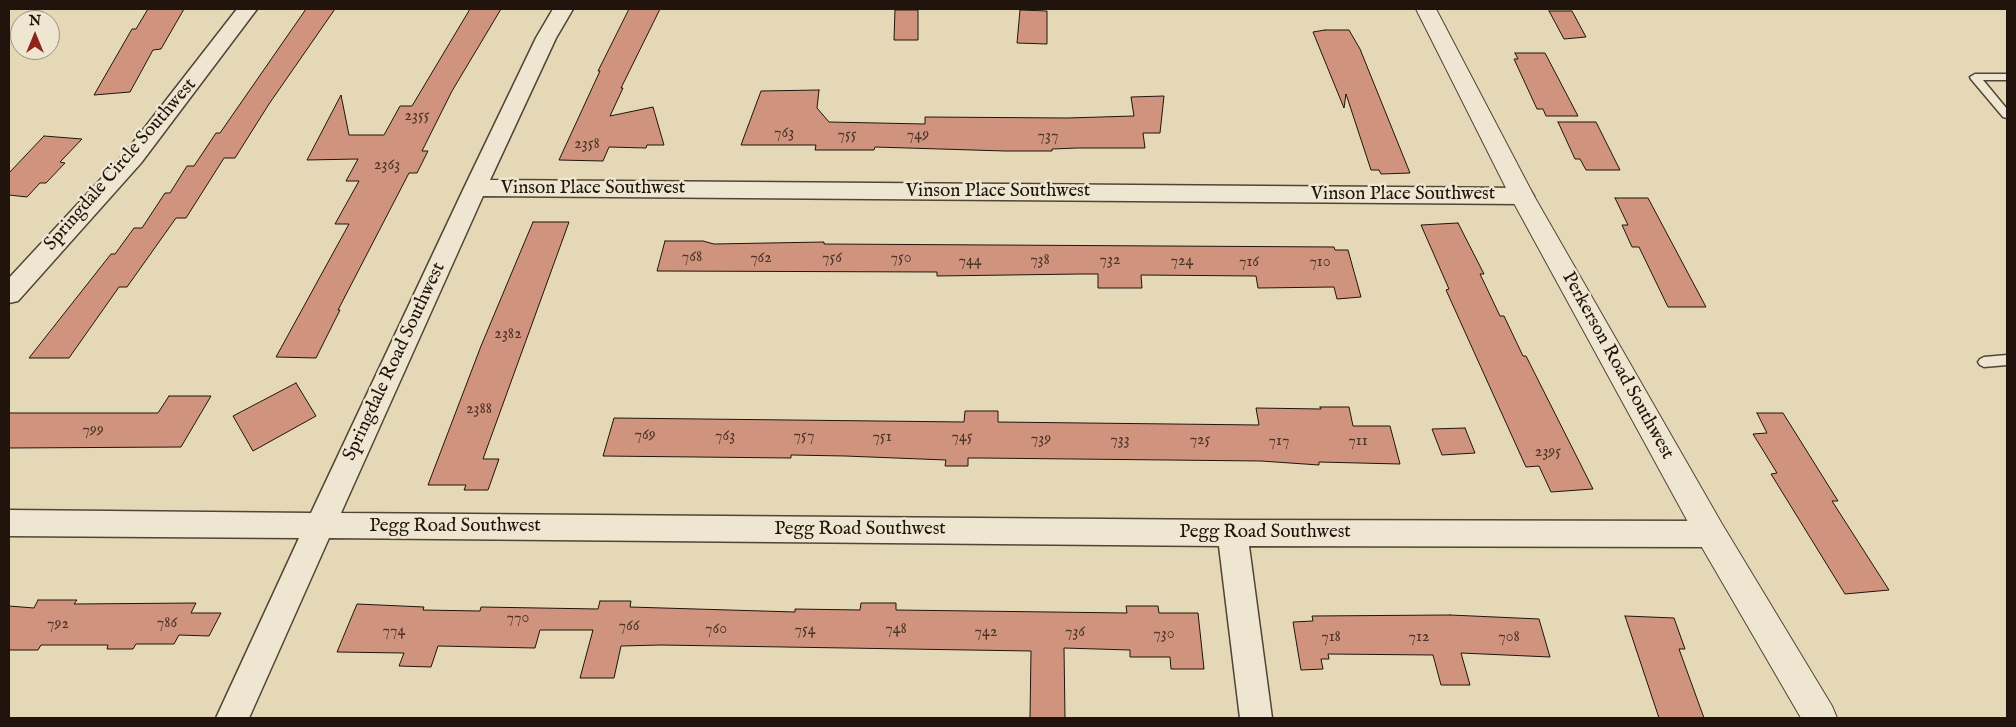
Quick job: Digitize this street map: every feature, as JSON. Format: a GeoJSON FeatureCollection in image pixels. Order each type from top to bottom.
{"type":"FeatureCollection","features":[{"type":"Feature","properties":{"kind":"street","name":"Springdale Circle Southwest"},"geometry":{"type":"LineString","coordinates":[[9,294],[132,158],[190,86],[247,9]]}},
{"type":"Feature","properties":{"kind":"street","name":"Springdale Road Southwest"},"geometry":{"type":"LineString","coordinates":[[232,718],[475,188],[546,38],[563,9]]}},
{"type":"Feature","properties":{"kind":"street","name":"Perkerson Road Southwest"},"geometry":{"type":"LineString","coordinates":[[1426,9],[1522,196],[1711,534],[1820,718]]}},
{"type":"Feature","properties":{"kind":"street","name":"Vinson Place Southwest"},"geometry":{"type":"LineString","coordinates":[[475,188],[1522,196]]}},
{"type":"Feature","properties":{"kind":"street","name":"Pegg Road Southwest"},"geometry":{"type":"LineString","coordinates":[[9,523],[1232,533],[1711,534]]}},
{"type":"Feature","properties":{"kind":"street"},"geometry":{"type":"LineString","coordinates":[[1232,533],[1256,718]]}},
{"type":"Feature","properties":{"kind":"lane"},"geometry":{"type":"LineString","coordinates":[[2007,77],[1975,77],[2007,115]]}},
{"type":"Feature","properties":{"kind":"lane"},"geometry":{"type":"LineString","coordinates":[[1984,362],[2007,360]]}},
{"type":"Feature","properties":{"kind":"building"},"geometry":{"type":"Polygon","coordinates":[[[148,9],[184,9],[161,49],[153,50],[130,92],[94,95],[132,29],[136,29],[148,9]]]}},
{"type":"Feature","properties":{"kind":"building"},"geometry":{"type":"Polygon","coordinates":[[[306,9],[335,9],[269,104],[235,158],[224,158],[186,218],[176,218],[127,287],[119,287],[69,358],[29,358],[111,254],[115,254],[134,228],[142,228],[165,193],[170,193],[187,166],[194,166],[216,133],[220,133],[306,9]]]}},
{"type":"Feature","properties":{"kind":"building"},"geometry":{"type":"Polygon","coordinates":[[[470,9],[501,9],[452,91],[422,151],[428,151],[417,173],[409,173],[338,310],[340,310],[316,358],[276,357],[349,224],[335,224],[359,181],[346,181],[358,159],[307,160],[341,95],[349,135],[384,135],[400,106],[412,106],[470,9]]]}},
{"type":"Feature","properties":{"kind":"building"},"geometry":{"type":"Polygon","coordinates":[[[629,9],[660,9],[621,88],[623,88],[610,116],[653,107],[664,145],[647,145],[646,148],[609,147],[603,161],[559,160],[600,71],[598,71],[629,9]]]}},
{"type":"Feature","properties":{"kind":"building"},"geometry":{"type":"Polygon","coordinates":[[[895,10],[918,10],[918,40],[894,40],[895,10]]]}},
{"type":"Feature","properties":{"kind":"building"},"geometry":{"type":"Polygon","coordinates":[[[1020,10],[1047,11],[1047,44],[1017,43],[1020,10]]]}},
{"type":"Feature","properties":{"kind":"building"},"geometry":{"type":"Polygon","coordinates":[[[1549,11],[1572,11],[1586,37],[1564,39],[1549,11]]]}},
{"type":"Feature","properties":{"kind":"building"},"geometry":{"type":"Polygon","coordinates":[[[1349,30],[1360,49],[1410,173],[1381,174],[1379,170],[1371,170],[1346,94],[1344,108],[1313,32],[1349,30]]]}},
{"type":"Feature","properties":{"kind":"building"},"geometry":{"type":"Polygon","coordinates":[[[1515,53],[1545,53],[1578,116],[1546,116],[1543,109],[1537,109],[1514,59],[1518,59],[1515,53]]]}},
{"type":"Feature","properties":{"kind":"building"},"geometry":{"type":"Polygon","coordinates":[[[819,90],[817,108],[829,122],[925,124],[925,117],[1067,118],[1134,116],[1131,97],[1164,96],[1160,133],[1143,133],[1145,148],[1005,151],[875,147],[874,150],[815,150],[816,145],[741,145],[761,91],[819,90]]]}},
{"type":"Feature","properties":{"kind":"building"},"geometry":{"type":"Polygon","coordinates":[[[1558,122],[1596,122],[1620,170],[1586,170],[1580,159],[1575,159],[1558,122]]]}},
{"type":"Feature","properties":{"kind":"building"},"geometry":{"type":"Polygon","coordinates":[[[44,136],[82,139],[60,162],[65,163],[46,183],[40,183],[27,197],[9,195],[9,173],[44,136]]]}},
{"type":"Feature","properties":{"kind":"building"},"geometry":{"type":"Polygon","coordinates":[[[1615,198],[1648,198],[1706,307],[1668,307],[1639,247],[1632,247],[1622,225],[1628,225],[1615,198]]]}},
{"type":"Feature","properties":{"kind":"building"},"geometry":{"type":"Polygon","coordinates":[[[533,222],[569,222],[483,459],[499,459],[488,490],[464,490],[466,485],[428,485],[481,346],[533,222]]]}},
{"type":"Feature","properties":{"kind":"building"},"geometry":{"type":"Polygon","coordinates":[[[1458,223],[1484,274],[1480,274],[1500,316],[1504,316],[1523,356],[1526,356],[1593,489],[1551,492],[1539,466],[1526,467],[1446,290],[1449,289],[1421,225],[1458,223]]]}},
{"type":"Feature","properties":{"kind":"building"},"geometry":{"type":"Polygon","coordinates":[[[665,241],[703,241],[714,244],[824,242],[824,244],[1334,247],[1335,250],[1348,250],[1361,297],[1337,299],[1334,287],[1258,288],[1256,276],[1141,275],[1142,288],[1098,288],[1098,274],[937,276],[937,272],[657,271],[665,241]]]}},
{"type":"Feature","properties":{"kind":"building"},"geometry":{"type":"Polygon","coordinates":[[[296,383],[316,416],[253,451],[233,416],[296,383]]]}},
{"type":"Feature","properties":{"kind":"building"},"geometry":{"type":"Polygon","coordinates":[[[169,396],[211,396],[181,447],[9,448],[9,413],[158,413],[169,396]]]}},
{"type":"Feature","properties":{"kind":"building"},"geometry":{"type":"Polygon","coordinates":[[[1320,407],[1349,407],[1353,426],[1390,426],[1400,464],[1319,462],[1319,465],[1261,461],[968,458],[968,466],[945,466],[946,460],[845,456],[791,455],[791,458],[603,456],[614,418],[964,422],[965,411],[998,411],[998,422],[1259,425],[1256,408],[1321,409],[1320,407]]]}},
{"type":"Feature","properties":{"kind":"building"},"geometry":{"type":"Polygon","coordinates":[[[1757,413],[1783,413],[1838,501],[1832,501],[1889,590],[1845,594],[1771,474],[1777,473],[1753,434],[1767,433],[1757,413]]]}},
{"type":"Feature","properties":{"kind":"building"},"geometry":{"type":"Polygon","coordinates":[[[1465,428],[1475,453],[1442,455],[1432,429],[1465,428]]]}},
{"type":"Feature","properties":{"kind":"building"},"geometry":{"type":"Polygon","coordinates":[[[38,600],[77,600],[74,604],[196,603],[191,613],[221,613],[209,636],[179,635],[174,644],[136,644],[133,649],[107,649],[108,645],[41,645],[38,650],[9,650],[9,606],[34,608],[38,600]]]}},
{"type":"Feature","properties":{"kind":"building"},"geometry":{"type":"Polygon","coordinates":[[[600,601],[631,601],[630,607],[795,612],[795,609],[860,610],[861,603],[896,603],[896,610],[1127,613],[1126,606],[1158,606],[1159,613],[1198,613],[1204,669],[1171,669],[1170,657],[1130,657],[1130,650],[1064,648],[1065,718],[1030,718],[1031,651],[621,646],[614,678],[580,678],[593,630],[540,630],[535,648],[438,646],[431,667],[399,666],[404,653],[337,652],[357,604],[424,607],[423,610],[480,611],[481,607],[598,609],[600,601]]]}},
{"type":"Feature","properties":{"kind":"building"},"geometry":{"type":"Polygon","coordinates":[[[1450,615],[1539,619],[1550,657],[1461,653],[1470,685],[1441,685],[1433,655],[1328,654],[1329,659],[1321,659],[1323,669],[1301,670],[1293,622],[1313,621],[1312,616],[1450,615]]]}},
{"type":"Feature","properties":{"kind":"building"},"geometry":{"type":"Polygon","coordinates":[[[1625,616],[1674,618],[1685,649],[1679,649],[1704,718],[1659,718],[1625,616]]]}}]}
